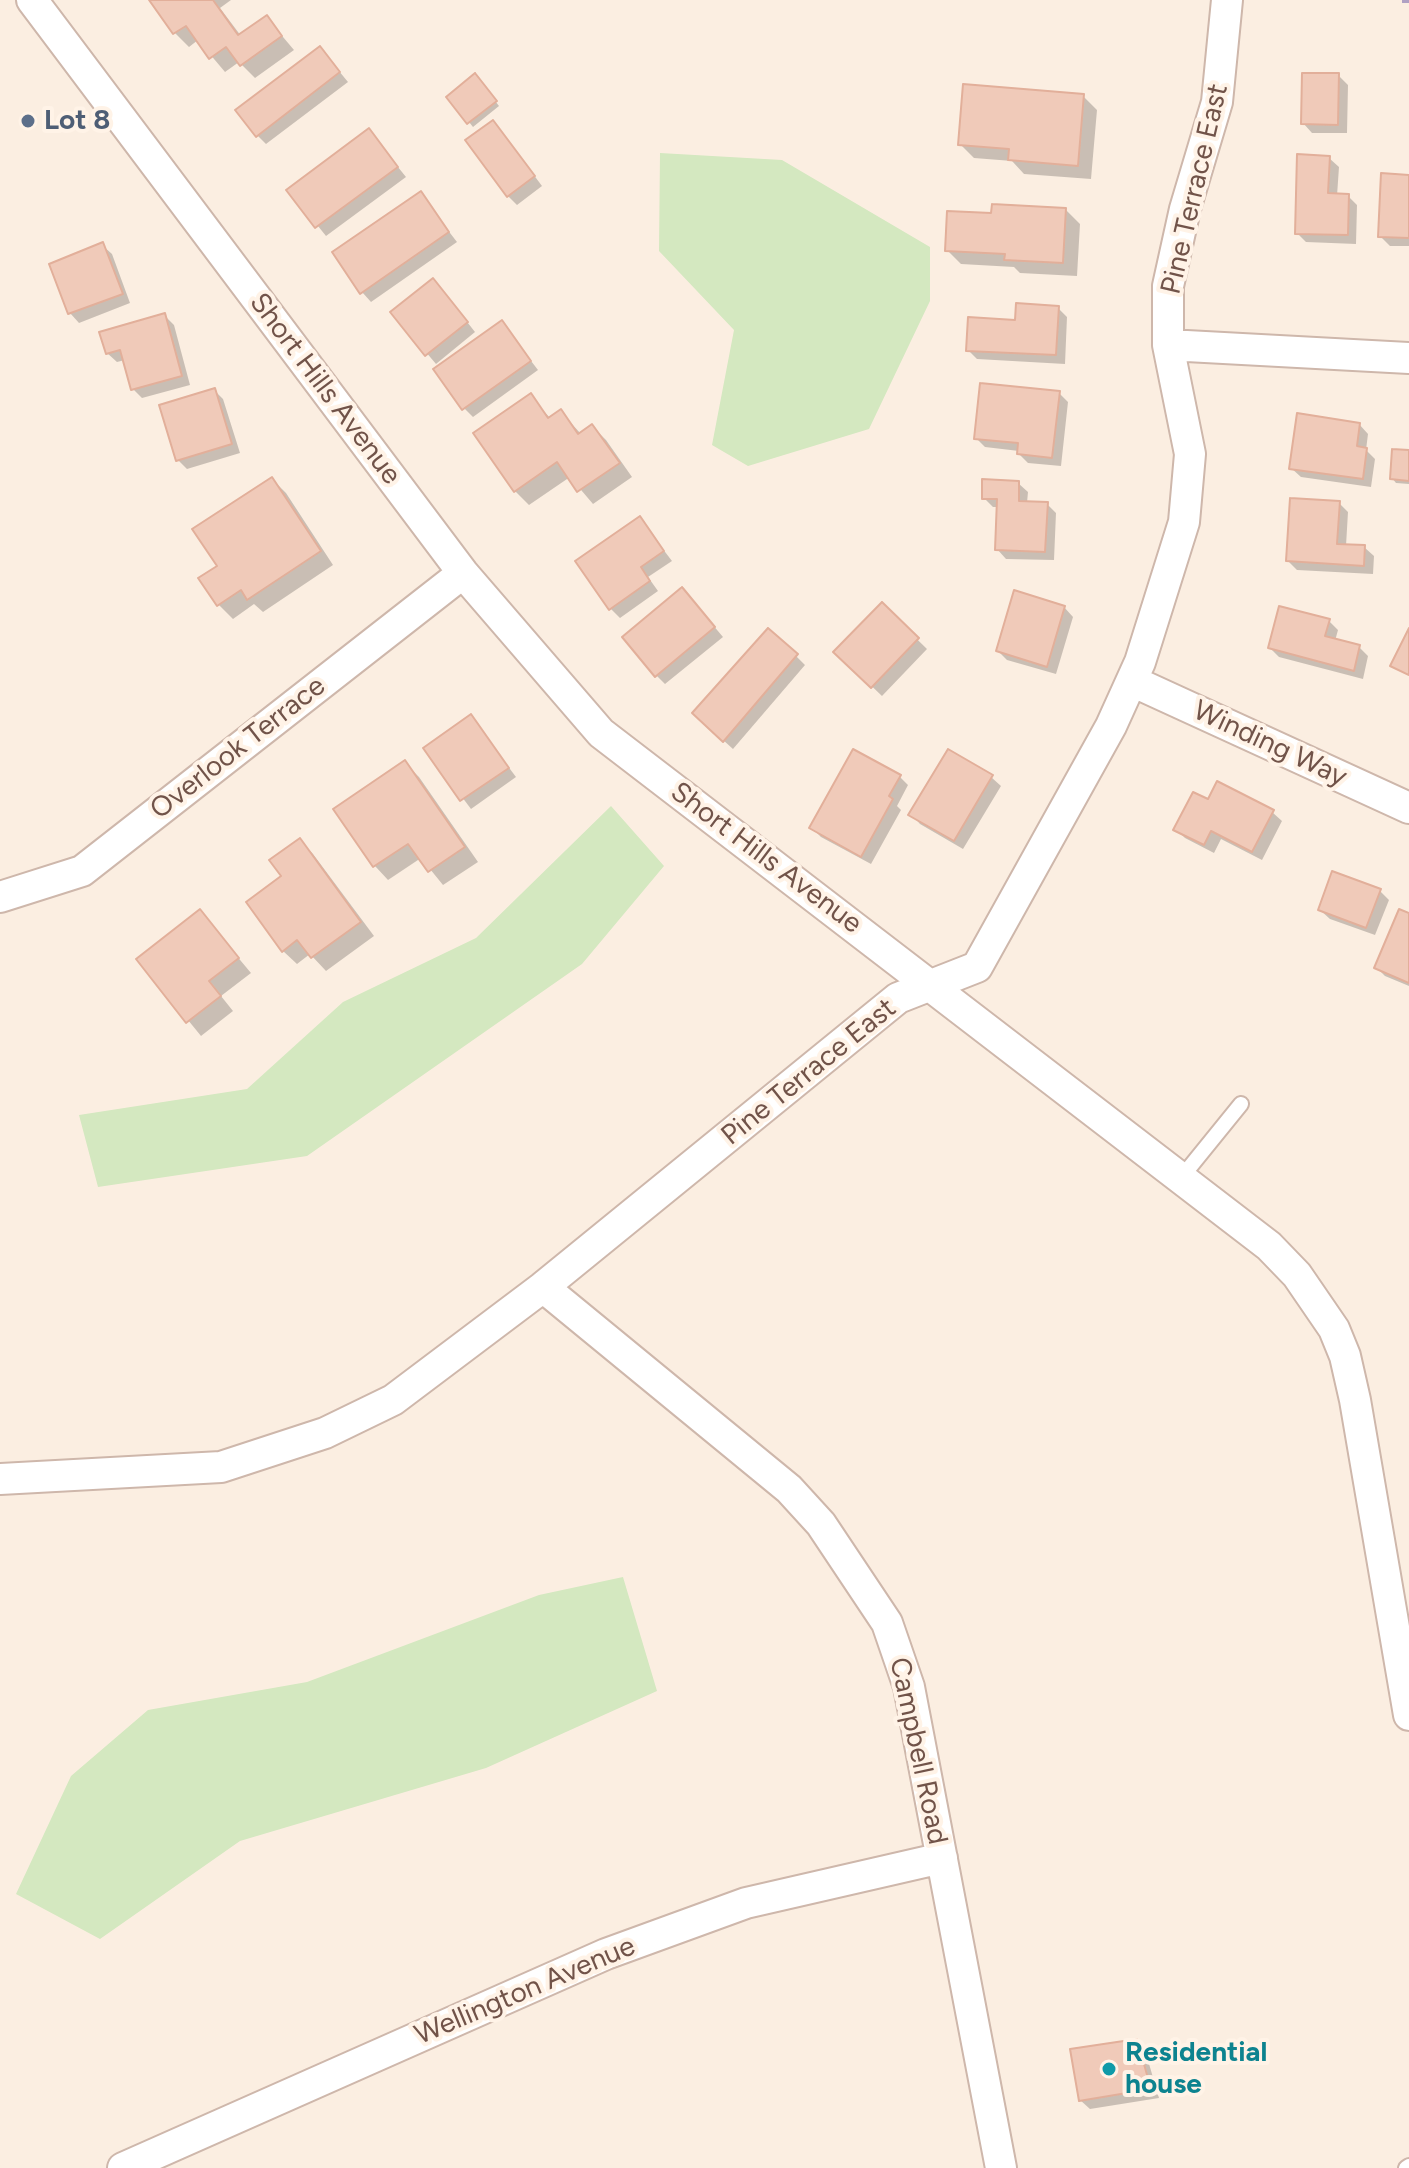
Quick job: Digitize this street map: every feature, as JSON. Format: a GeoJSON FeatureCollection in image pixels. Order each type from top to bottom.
{"type":"FeatureCollection","features":[{"type":"Feature","properties":{"kind":"street","name":"Short Hills Avenue"},"geometry":{"type":"LineString","coordinates":[[32,0],[463,573],[601,733],[1269,1246],[1297,1275],[1319,1303],[1345,1356],[1409,1715]]}},
{"type":"Feature","properties":{"kind":"street","name":"Pine Terrace East"},"geometry":{"type":"LineString","coordinates":[[0,1479],[221,1467],[325,1433],[393,1400],[543,1287],[898,998],[977,967],[1111,726],[1132,681],[1184,522],[1190,454],[1168,345],[1168,286],[1185,209],[1217,102],[1227,0]]}},
{"type":"Feature","properties":{"kind":"street"},"geometry":{"type":"LineString","coordinates":[[1168,345],[1409,358]]}},
{"type":"Feature","properties":{"kind":"street","name":"Overlook Terrace"},"geometry":{"type":"LineString","coordinates":[[0,897],[82,871],[463,573]]}},
{"type":"Feature","properties":{"kind":"street","name":"Winding Way"},"geometry":{"type":"LineString","coordinates":[[1132,681],[1409,808]]}},
{"type":"Feature","properties":{"kind":"street","name":"Campbell Road"},"geometry":{"type":"LineString","coordinates":[[543,1287],[789,1489],[821,1524],[887,1623],[909,1687],[1001,2168]]}},
{"type":"Feature","properties":{"kind":"street","name":"Wellington Avenue"},"geometry":{"type":"LineString","coordinates":[[123,2168],[606,1954],[746,1903],[942,1858]]}},
{"type":"Feature","properties":{"kind":"lane"},"geometry":{"type":"LineString","coordinates":[[1181,1178],[1241,1104]]}},
{"type":"Feature","properties":{"kind":"green space"},"geometry":{"type":"Polygon","coordinates":[[[660,153],[782,160],[930,247],[930,301],[869,429],[748,466],[712,445],[734,330],[659,251],[660,153]]]}},
{"type":"Feature","properties":{"kind":"green space"},"geometry":{"type":"Polygon","coordinates":[[[611,806],[664,866],[582,964],[307,1156],[98,1187],[79,1115],[247,1089],[343,1002],[476,938],[611,806]]]}},
{"type":"Feature","properties":{"kind":"green space"},"geometry":{"type":"Polygon","coordinates":[[[623,1577],[657,1691],[486,1768],[240,1841],[100,1939],[16,1894],[71,1776],[148,1710],[307,1682],[539,1595],[623,1577]]]}},
{"type":"Feature","properties":{"kind":"building"},"geometry":{"type":"Polygon","coordinates":[[[149,0],[213,0],[238,35],[267,15],[282,36],[240,66],[226,47],[209,59],[186,26],[173,34],[149,0]]]}},
{"type":"Feature","properties":{"kind":"building"},"geometry":{"type":"Polygon","coordinates":[[[320,46],[340,72],[256,137],[235,110],[320,46]]]}},
{"type":"Feature","properties":{"kind":"building"},"geometry":{"type":"Polygon","coordinates":[[[475,73],[497,101],[467,124],[446,97],[475,73]]]}},
{"type":"Feature","properties":{"kind":"building"},"geometry":{"type":"Polygon","coordinates":[[[1302,73],[1339,73],[1338,125],[1301,124],[1302,73]]]}},
{"type":"Feature","properties":{"kind":"building"},"geometry":{"type":"Polygon","coordinates":[[[963,84],[1084,94],[1078,166],[1008,160],[1009,149],[958,145],[963,84]]]}},
{"type":"Feature","properties":{"kind":"building"},"geometry":{"type":"Polygon","coordinates":[[[493,120],[535,176],[507,197],[465,140],[493,120]]]}},
{"type":"Feature","properties":{"kind":"building"},"geometry":{"type":"Polygon","coordinates":[[[369,128],[398,167],[315,228],[286,190],[369,128]]]}},
{"type":"Feature","properties":{"kind":"building"},"geometry":{"type":"Polygon","coordinates":[[[1297,154],[1330,156],[1328,193],[1349,194],[1348,235],[1295,234],[1297,154]]]}},
{"type":"Feature","properties":{"kind":"building"},"geometry":{"type":"Polygon","coordinates":[[[1381,173],[1409,175],[1409,238],[1378,237],[1381,173]]]}},
{"type":"Feature","properties":{"kind":"building"},"geometry":{"type":"Polygon","coordinates":[[[421,191],[449,232],[360,294],[332,252],[421,191]]]}},
{"type":"Feature","properties":{"kind":"building"},"geometry":{"type":"Polygon","coordinates":[[[992,204],[1066,208],[1063,263],[1004,260],[1005,254],[945,251],[947,211],[991,213],[992,204]]]}},
{"type":"Feature","properties":{"kind":"building"},"geometry":{"type":"Polygon","coordinates":[[[103,242],[123,294],[68,314],[49,264],[103,242]]]}},
{"type":"Feature","properties":{"kind":"building"},"geometry":{"type":"Polygon","coordinates":[[[433,278],[468,322],[425,356],[390,312],[433,278]]]}},
{"type":"Feature","properties":{"kind":"building"},"geometry":{"type":"Polygon","coordinates":[[[1016,303],[1059,306],[1056,355],[966,351],[968,317],[1015,320],[1016,303]]]}},
{"type":"Feature","properties":{"kind":"building"},"geometry":{"type":"Polygon","coordinates":[[[165,313],[182,376],[131,390],[120,350],[106,354],[99,332],[165,313]]]}},
{"type":"Feature","properties":{"kind":"building"},"geometry":{"type":"Polygon","coordinates":[[[502,320],[531,361],[462,410],[433,369],[502,320]]]}},
{"type":"Feature","properties":{"kind":"building"},"geometry":{"type":"Polygon","coordinates":[[[980,383],[1060,391],[1052,458],[1017,454],[1018,443],[974,439],[980,383]]]}},
{"type":"Feature","properties":{"kind":"building"},"geometry":{"type":"Polygon","coordinates":[[[215,388],[232,444],[176,461],[159,405],[215,388]]]}},
{"type":"Feature","properties":{"kind":"building"},"geometry":{"type":"Polygon","coordinates":[[[531,393],[548,418],[561,409],[578,434],[592,424],[620,463],[577,492],[557,462],[514,492],[473,433],[531,393]]]}},
{"type":"Feature","properties":{"kind":"building"},"geometry":{"type":"Polygon","coordinates":[[[1297,413],[1360,423],[1357,446],[1367,448],[1363,479],[1289,469],[1297,413]]]}},
{"type":"Feature","properties":{"kind":"building"},"geometry":{"type":"Polygon","coordinates":[[[1392,449],[1409,450],[1409,481],[1390,479],[1392,449]]]}},
{"type":"Feature","properties":{"kind":"building"},"geometry":{"type":"Polygon","coordinates":[[[272,477],[321,551],[247,600],[241,590],[217,606],[198,578],[217,566],[192,529],[272,477]]]}},
{"type":"Feature","properties":{"kind":"building"},"geometry":{"type":"Polygon","coordinates":[[[982,479],[1019,481],[1019,501],[1048,502],[1045,552],[995,550],[997,499],[982,499],[982,479]]]}},
{"type":"Feature","properties":{"kind":"building"},"geometry":{"type":"Polygon","coordinates":[[[1290,498],[1340,501],[1337,544],[1365,545],[1364,566],[1286,561],[1290,498]]]}},
{"type":"Feature","properties":{"kind":"building"},"geometry":{"type":"Polygon","coordinates":[[[640,516],[664,551],[641,567],[650,581],[609,610],[575,561],[640,516]]]}},
{"type":"Feature","properties":{"kind":"building"},"geometry":{"type":"Polygon","coordinates":[[[682,587],[715,627],[655,677],[622,637],[682,587]]]}},
{"type":"Feature","properties":{"kind":"building"},"geometry":{"type":"Polygon","coordinates":[[[1014,590],[1065,606],[1047,667],[996,651],[1014,590]]]}},
{"type":"Feature","properties":{"kind":"building"},"geometry":{"type":"Polygon","coordinates":[[[882,602],[919,638],[871,688],[833,652],[882,602]]]}},
{"type":"Feature","properties":{"kind":"building"},"geometry":{"type":"Polygon","coordinates":[[[1279,606],[1330,619],[1325,636],[1360,645],[1354,671],[1268,648],[1279,606]]]}},
{"type":"Feature","properties":{"kind":"building"},"geometry":{"type":"Polygon","coordinates":[[[768,628],[798,654],[723,742],[692,713],[768,628]]]}},
{"type":"Feature","properties":{"kind":"building"},"geometry":{"type":"Polygon","coordinates":[[[1409,628],[1409,675],[1390,666],[1409,628]]]}},
{"type":"Feature","properties":{"kind":"building"},"geometry":{"type":"Polygon","coordinates":[[[471,714],[509,768],[460,801],[423,748],[471,714]]]}},
{"type":"Feature","properties":{"kind":"building"},"geometry":{"type":"Polygon","coordinates":[[[853,749],[901,775],[889,796],[893,799],[861,857],[809,828],[853,749]]]}},
{"type":"Feature","properties":{"kind":"building"},"geometry":{"type":"Polygon","coordinates":[[[948,749],[993,775],[954,841],[908,815],[948,749]]]}},
{"type":"Feature","properties":{"kind":"building"},"geometry":{"type":"Polygon","coordinates":[[[405,760],[465,847],[428,872],[408,844],[373,867],[333,809],[405,760]]]}},
{"type":"Feature","properties":{"kind":"building"},"geometry":{"type":"Polygon","coordinates":[[[1217,781],[1274,810],[1252,852],[1211,831],[1204,845],[1173,830],[1193,792],[1208,799],[1217,781]]]}},
{"type":"Feature","properties":{"kind":"building"},"geometry":{"type":"Polygon","coordinates":[[[300,838],[361,922],[311,958],[297,940],[282,952],[246,902],[281,876],[269,860],[300,838]]]}},
{"type":"Feature","properties":{"kind":"building"},"geometry":{"type":"Polygon","coordinates":[[[1332,871],[1381,889],[1366,928],[1318,910],[1332,871]]]}},
{"type":"Feature","properties":{"kind":"building"},"geometry":{"type":"Polygon","coordinates":[[[200,909],[239,958],[209,981],[221,996],[186,1023],[136,959],[200,909]]]}},
{"type":"Feature","properties":{"kind":"building"},"geometry":{"type":"Polygon","coordinates":[[[1399,909],[1409,913],[1409,983],[1374,968],[1399,909]]]}},
{"type":"Feature","properties":{"kind":"building","name":"Residential house"},"geometry":{"type":"Polygon","coordinates":[[[1137,2039],[1151,2089],[1079,2101],[1070,2049],[1137,2039]]]}},
{"type":"Feature","properties":{"kind":"railway"},"geometry":{"type":"LineString","coordinates":[[1402,0],[1409,0]]}},
{"type":"Feature","properties":{"kind":"place","name":"Lot 8"},"geometry":{"type":"Point","coordinates":[28,121]}},
{"type":"Feature","properties":{"kind":"place","name":"Residential house"},"geometry":{"type":"Point","coordinates":[1109,2069]}}]}
